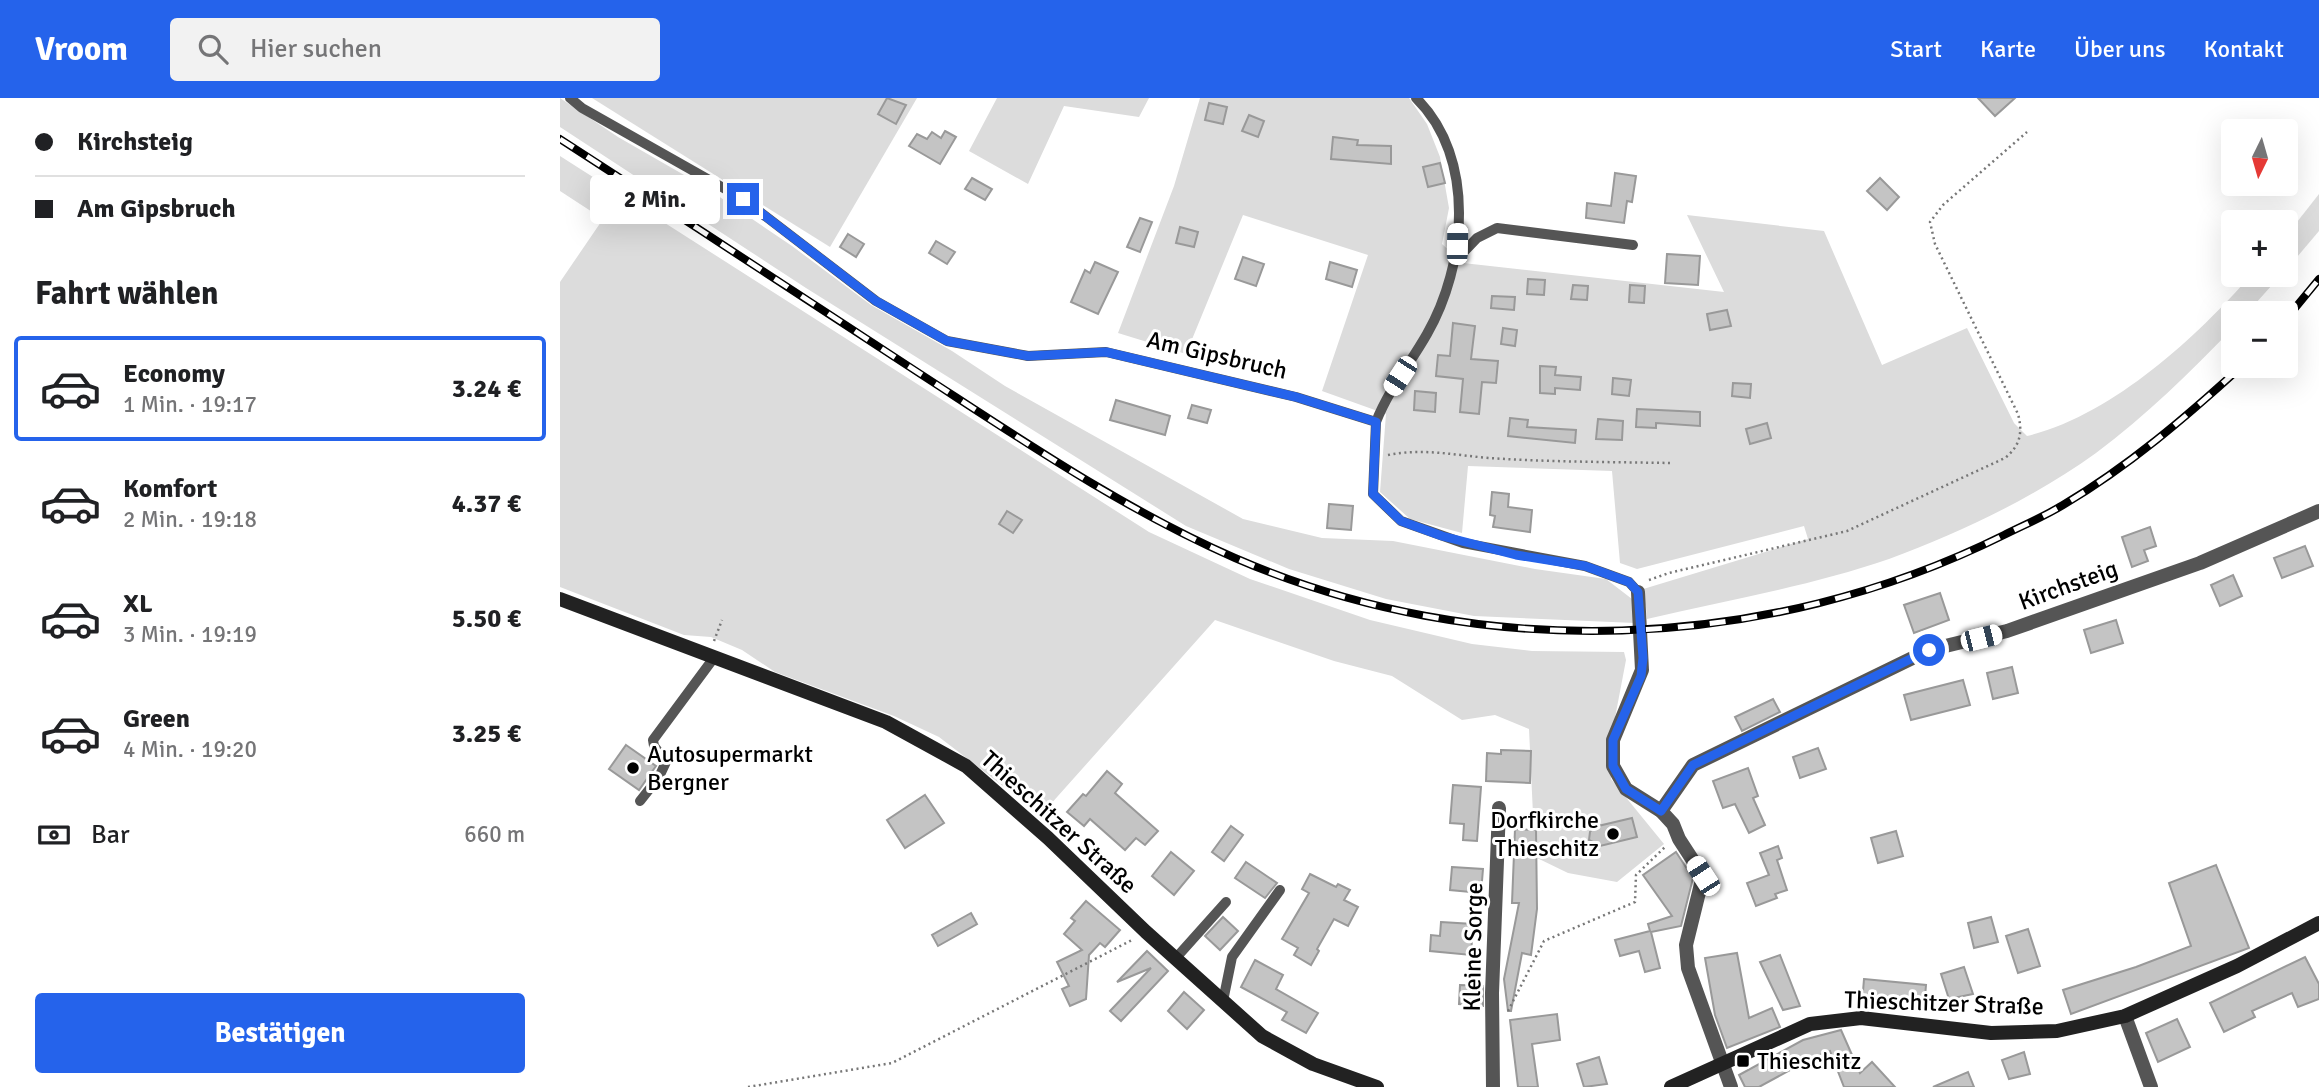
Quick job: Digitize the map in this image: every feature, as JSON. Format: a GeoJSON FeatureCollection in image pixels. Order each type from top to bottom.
{"type":"FeatureCollection","features":[{"type":"Feature","properties":{"kind":"main road","name":"Thieschitzer Straße"},"geometry":{"type":"LineString","coordinates":[[560,599],[710,658],[886,722],[966,766],[1262,1036],[1313,1064],[1377,1087]]}},
{"type":"Feature","properties":{"kind":"main road","name":"Thieschitzer Straße"},"geometry":{"type":"LineString","coordinates":[[1671,1087],[1810,1024],[1861,1018],[1991,1033],[2057,1031],[2125,1016],[2237,966],[2319,923]]}},
{"type":"Feature","properties":{"kind":"street","name":"Kirchsteig"},"geometry":{"type":"LineString","coordinates":[[1661,811],[1693,765],[1929,650],[2007,631],[2200,563],[2319,511]]}},
{"type":"Feature","properties":{"kind":"street"},"geometry":{"type":"LineString","coordinates":[[1636,590],[1643,658],[1641,676],[1613,740],[1613,766],[1626,789],[1661,811],[1673,824],[1679,839],[1703,876],[1686,945],[1688,968],[1731,1087]]}},
{"type":"Feature","properties":{"kind":"street","name":"Kleine Sorge"},"geometry":{"type":"LineString","coordinates":[[1493,1087],[1492,993],[1499,808]]}},
{"type":"Feature","properties":{"kind":"street"},"geometry":{"type":"LineString","coordinates":[[2125,1016],[2151,1087]]}},
{"type":"Feature","properties":{"kind":"lane","name":"Am Gipsbruch"},"geometry":{"type":"LineString","coordinates":[[570,98],[582,108],[743,199],[876,301],[947,341],[1028,356],[1106,352],[1296,397],[1376,422]]}},
{"type":"Feature","properties":{"kind":"lane"},"geometry":{"type":"LineString","coordinates":[[1416,98],[1443,136],[1454,173],[1458,203],[1454,261],[1439,311],[1427,335],[1386,397],[1376,422],[1373,494],[1401,521],[1463,543],[1585,566],[1629,582],[1636,590]]}},
{"type":"Feature","properties":{"kind":"lane"},"geometry":{"type":"LineString","coordinates":[[1454,261],[1478,238],[1497,228],[1575,240],[1633,245]]}},
{"type":"Feature","properties":{"kind":"lane"},"geometry":{"type":"LineString","coordinates":[[640,801],[659,778],[666,762],[654,746],[653,740],[710,658]]}},
{"type":"Feature","properties":{"kind":"lane"},"geometry":{"type":"LineString","coordinates":[[1223,1001],[1232,957],[1280,890]]}},
{"type":"Feature","properties":{"kind":"lane"},"geometry":{"type":"LineString","coordinates":[[1175,959],[1226,902]]}},
{"type":"Feature","properties":{"kind":"path"},"geometry":{"type":"LineString","coordinates":[[1636,590],[1669,573],[1847,531],[2005,458],[2015,450],[2021,436],[2018,414],[1935,244],[1930,222],[1943,205],[2027,132]]}},
{"type":"Feature","properties":{"kind":"path"},"geometry":{"type":"LineString","coordinates":[[1374,458],[1404,452],[1448,452],[1498,458],[1671,463]]}},
{"type":"Feature","properties":{"kind":"path"},"geometry":{"type":"LineString","coordinates":[[710,658],[722,620]]}},
{"type":"Feature","properties":{"kind":"path"},"geometry":{"type":"LineString","coordinates":[[1494,1040],[1544,941],[1635,902],[1636,875],[1665,847],[1673,824]]}},
{"type":"Feature","properties":{"kind":"path"},"geometry":{"type":"LineString","coordinates":[[748,1087],[892,1063],[1146,932]]}},
{"type":"Feature","properties":{"kind":"shaded area"},"geometry":{"type":"Polygon","coordinates":[[[560,98],[618,137],[705,187],[792,246],[871,305],[952,351],[1005,386],[1243,519],[1322,538],[1393,541],[1535,569],[1606,579],[1632,599],[1635,623],[1474,616],[1386,599],[1289,569],[1186,526],[806,288],[560,127],[560,98]]]}},
{"type":"Feature","properties":{"kind":"shaded area"},"geometry":{"type":"Polygon","coordinates":[[[592,98],[917,98],[830,247],[592,98]]]}},
{"type":"Feature","properties":{"kind":"shaded area"},"geometry":{"type":"Polygon","coordinates":[[[997,98],[1149,98],[1139,117],[1064,106],[1028,184],[969,151],[997,98]]]}},
{"type":"Feature","properties":{"kind":"shaded area"},"geometry":{"type":"Polygon","coordinates":[[[1200,98],[1409,98],[1427,124],[1440,157],[1449,208],[1442,244],[1463,263],[1724,292],[1687,215],[1824,231],[1882,365],[1967,328],[2014,423],[2027,436],[2058,426],[2120,393],[2150,372],[2221,307],[2221,340],[2150,409],[2096,453],[1996,513],[1943,538],[1859,569],[1647,619],[1640,590],[1808,539],[1804,526],[1637,569],[1620,563],[1612,471],[1468,466],[1462,533],[1410,519],[1380,492],[1386,414],[1322,391],[1368,255],[1243,215],[1186,354],[1118,333],[1174,186],[1200,98]]]}},
{"type":"Feature","properties":{"kind":"shaded area"},"geometry":{"type":"Polygon","coordinates":[[[560,156],[1149,532],[1250,579],[1370,620],[1472,644],[1532,651],[1624,652],[1626,660],[1610,744],[1611,779],[1664,844],[1617,882],[1568,873],[1535,857],[1529,729],[1495,715],[1462,720],[1392,676],[1334,661],[1215,620],[1041,815],[939,737],[894,716],[775,672],[742,650],[711,637],[684,635],[560,587],[560,282],[603,219],[560,191],[560,156]]]}},
{"type":"Feature","properties":{"kind":"shaded area"},"geometry":{"type":"Polygon","coordinates":[[[2319,194],[2319,231],[2298,256],[2298,221],[2319,194]]]}},
{"type":"Feature","properties":{"kind":"shaded area"},"geometry":{"type":"Polygon","coordinates":[[[2240,287],[2270,287],[2258,301],[2227,301],[2240,287]]]}},
{"type":"Feature","properties":{"kind":"building"},"geometry":{"type":"Polygon","coordinates":[[[887,98],[906,105],[896,124],[878,114],[887,98]]]}},
{"type":"Feature","properties":{"kind":"building"},"geometry":{"type":"Polygon","coordinates":[[[1978,98],[2015,98],[1995,116],[1978,98]]]}},
{"type":"Feature","properties":{"kind":"building"},"geometry":{"type":"Polygon","coordinates":[[[1209,103],[1227,107],[1223,124],[1205,120],[1209,103]]]}},
{"type":"Feature","properties":{"kind":"building"},"geometry":{"type":"Polygon","coordinates":[[[1249,115],[1264,121],[1258,137],[1242,131],[1249,115]]]}},
{"type":"Feature","properties":{"kind":"building"},"geometry":{"type":"Polygon","coordinates":[[[945,131],[956,137],[940,164],[909,146],[917,134],[927,139],[932,132],[941,138],[945,131]]]}},
{"type":"Feature","properties":{"kind":"building"},"geometry":{"type":"Polygon","coordinates":[[[1333,137],[1358,140],[1357,145],[1391,146],[1391,164],[1331,159],[1333,137]]]}},
{"type":"Feature","properties":{"kind":"building"},"geometry":{"type":"Polygon","coordinates":[[[1440,163],[1445,183],[1428,187],[1423,167],[1440,163]]]}},
{"type":"Feature","properties":{"kind":"building"},"geometry":{"type":"Polygon","coordinates":[[[1615,173],[1636,176],[1632,202],[1627,201],[1624,223],[1586,218],[1587,203],[1611,206],[1615,173]]]}},
{"type":"Feature","properties":{"kind":"building"},"geometry":{"type":"Polygon","coordinates":[[[972,178],[992,189],[985,200],[965,189],[972,178]]]}},
{"type":"Feature","properties":{"kind":"building"},"geometry":{"type":"Polygon","coordinates":[[[1880,178],[1899,197],[1887,210],[1867,191],[1880,178]]]}},
{"type":"Feature","properties":{"kind":"building"},"geometry":{"type":"Polygon","coordinates":[[[1140,218],[1152,222],[1140,252],[1127,247],[1140,218]]]}},
{"type":"Feature","properties":{"kind":"building"},"geometry":{"type":"Polygon","coordinates":[[[1180,227],[1198,232],[1194,247],[1176,243],[1180,227]]]}},
{"type":"Feature","properties":{"kind":"building"},"geometry":{"type":"Polygon","coordinates":[[[848,234],[864,244],[856,257],[840,247],[848,234]]]}},
{"type":"Feature","properties":{"kind":"building"},"geometry":{"type":"Polygon","coordinates":[[[936,241],[955,252],[947,264],[929,253],[936,241]]]}},
{"type":"Feature","properties":{"kind":"building"},"geometry":{"type":"Polygon","coordinates":[[[1667,254],[1700,256],[1698,285],[1665,283],[1667,254]]]}},
{"type":"Feature","properties":{"kind":"building"},"geometry":{"type":"Polygon","coordinates":[[[1243,257],[1264,264],[1256,286],[1235,279],[1243,257]]]}},
{"type":"Feature","properties":{"kind":"building"},"geometry":{"type":"Polygon","coordinates":[[[1095,262],[1118,272],[1098,314],[1071,302],[1085,270],[1090,273],[1095,262]]]}},
{"type":"Feature","properties":{"kind":"building"},"geometry":{"type":"Polygon","coordinates":[[[1330,262],[1357,270],[1352,287],[1326,279],[1330,262]]]}},
{"type":"Feature","properties":{"kind":"building"},"geometry":{"type":"Polygon","coordinates":[[[1528,279],[1545,280],[1544,295],[1527,294],[1528,279]]]}},
{"type":"Feature","properties":{"kind":"building"},"geometry":{"type":"Polygon","coordinates":[[[1573,285],[1588,286],[1587,300],[1571,299],[1573,285]]]}},
{"type":"Feature","properties":{"kind":"building"},"geometry":{"type":"Polygon","coordinates":[[[1630,285],[1645,286],[1644,303],[1629,302],[1630,285]]]}},
{"type":"Feature","properties":{"kind":"building"},"geometry":{"type":"Polygon","coordinates":[[[1492,296],[1515,297],[1514,310],[1491,308],[1492,296]]]}},
{"type":"Feature","properties":{"kind":"building"},"geometry":{"type":"Polygon","coordinates":[[[1727,310],[1731,326],[1710,330],[1707,314],[1727,310]]]}},
{"type":"Feature","properties":{"kind":"building"},"geometry":{"type":"Polygon","coordinates":[[[1453,323],[1475,326],[1471,359],[1498,361],[1496,383],[1482,382],[1479,414],[1460,412],[1463,379],[1436,376],[1438,355],[1450,356],[1453,323]]]}},
{"type":"Feature","properties":{"kind":"building"},"geometry":{"type":"Polygon","coordinates":[[[1503,328],[1517,330],[1515,346],[1501,344],[1503,328]]]}},
{"type":"Feature","properties":{"kind":"building"},"geometry":{"type":"Polygon","coordinates":[[[1540,366],[1556,367],[1555,375],[1581,377],[1580,390],[1555,388],[1555,394],[1540,393],[1540,366]]]}},
{"type":"Feature","properties":{"kind":"building"},"geometry":{"type":"Polygon","coordinates":[[[1613,378],[1631,380],[1629,396],[1612,394],[1613,378]]]}},
{"type":"Feature","properties":{"kind":"building"},"geometry":{"type":"Polygon","coordinates":[[[1733,383],[1751,384],[1750,398],[1732,396],[1733,383]]]}},
{"type":"Feature","properties":{"kind":"building"},"geometry":{"type":"Polygon","coordinates":[[[1415,391],[1436,393],[1435,412],[1414,410],[1415,391]]]}},
{"type":"Feature","properties":{"kind":"building"},"geometry":{"type":"Polygon","coordinates":[[[1116,400],[1170,416],[1165,435],[1110,420],[1116,400]]]}},
{"type":"Feature","properties":{"kind":"building"},"geometry":{"type":"Polygon","coordinates":[[[1192,405],[1211,410],[1207,423],[1188,418],[1192,405]]]}},
{"type":"Feature","properties":{"kind":"building"},"geometry":{"type":"Polygon","coordinates":[[[1637,409],[1700,412],[1700,426],[1656,423],[1656,428],[1636,427],[1637,409]]]}},
{"type":"Feature","properties":{"kind":"building"},"geometry":{"type":"Polygon","coordinates":[[[1510,418],[1528,420],[1527,427],[1576,430],[1575,443],[1508,436],[1510,418]]]}},
{"type":"Feature","properties":{"kind":"building"},"geometry":{"type":"Polygon","coordinates":[[[1598,419],[1623,421],[1622,440],[1596,439],[1598,419]]]}},
{"type":"Feature","properties":{"kind":"building"},"geometry":{"type":"Polygon","coordinates":[[[1767,423],[1771,438],[1750,444],[1746,429],[1767,423]]]}},
{"type":"Feature","properties":{"kind":"building"},"geometry":{"type":"Polygon","coordinates":[[[1492,492],[1509,494],[1508,507],[1532,510],[1530,532],[1493,527],[1495,516],[1490,515],[1492,492]]]}},
{"type":"Feature","properties":{"kind":"building"},"geometry":{"type":"Polygon","coordinates":[[[1329,504],[1353,506],[1351,530],[1327,528],[1329,504]]]}},
{"type":"Feature","properties":{"kind":"building"},"geometry":{"type":"Polygon","coordinates":[[[1007,511],[1022,520],[1013,533],[999,524],[1007,511]]]}},
{"type":"Feature","properties":{"kind":"building"},"geometry":{"type":"Polygon","coordinates":[[[2150,527],[2156,546],[2144,550],[2148,561],[2132,567],[2122,537],[2150,527]]]}},
{"type":"Feature","properties":{"kind":"building"},"geometry":{"type":"Polygon","coordinates":[[[2305,546],[2313,566],[2282,578],[2274,558],[2305,546]]]}},
{"type":"Feature","properties":{"kind":"building"},"geometry":{"type":"Polygon","coordinates":[[[2233,575],[2242,596],[2220,606],[2211,585],[2233,575]]]}},
{"type":"Feature","properties":{"kind":"building"},"geometry":{"type":"Polygon","coordinates":[[[1940,593],[1949,620],[1914,633],[1904,605],[1940,593]]]}},
{"type":"Feature","properties":{"kind":"building"},"geometry":{"type":"Polygon","coordinates":[[[2116,620],[2123,643],[2091,653],[2084,630],[2116,620]]]}},
{"type":"Feature","properties":{"kind":"building"},"geometry":{"type":"Polygon","coordinates":[[[2012,667],[2018,693],[1993,699],[1987,673],[2012,667]]]}},
{"type":"Feature","properties":{"kind":"building"},"geometry":{"type":"Polygon","coordinates":[[[1963,680],[1970,705],[1911,720],[1904,695],[1963,680]]]}},
{"type":"Feature","properties":{"kind":"building"},"geometry":{"type":"Polygon","coordinates":[[[1773,699],[1780,712],[1742,731],[1735,717],[1773,699]]]}},
{"type":"Feature","properties":{"kind":"building","name":"Autosupermarkt Bergner"},"geometry":{"type":"Polygon","coordinates":[[[626,745],[656,766],[639,790],[609,769],[626,745]]]}},
{"type":"Feature","properties":{"kind":"building"},"geometry":{"type":"Polygon","coordinates":[[[1818,748],[1826,769],[1800,778],[1793,757],[1818,748]]]}},
{"type":"Feature","properties":{"kind":"building"},"geometry":{"type":"Polygon","coordinates":[[[1501,750],[1531,751],[1530,783],[1486,781],[1487,753],[1501,754],[1501,750]]]}},
{"type":"Feature","properties":{"kind":"building"},"geometry":{"type":"Polygon","coordinates":[[[1748,768],[1758,796],[1753,798],[1765,825],[1749,833],[1735,804],[1723,808],[1713,781],[1748,768]]]}},
{"type":"Feature","properties":{"kind":"building"},"geometry":{"type":"Polygon","coordinates":[[[1107,771],[1122,784],[1115,793],[1158,831],[1145,845],[1136,838],[1125,850],[1090,819],[1084,826],[1067,812],[1083,794],[1086,796],[1107,771]]]}},
{"type":"Feature","properties":{"kind":"building"},"geometry":{"type":"Polygon","coordinates":[[[1453,785],[1481,787],[1477,841],[1463,840],[1464,824],[1450,823],[1453,785]]]}},
{"type":"Feature","properties":{"kind":"building"},"geometry":{"type":"Polygon","coordinates":[[[925,795],[944,823],[905,848],[887,820],[925,795]]]}},
{"type":"Feature","properties":{"kind":"building","name":"Dorfkirche Thieschitz"},"geometry":{"type":"Polygon","coordinates":[[[1632,818],[1637,837],[1600,846],[1589,840],[1594,827],[1632,818]]]}},
{"type":"Feature","properties":{"kind":"building"},"geometry":{"type":"Polygon","coordinates":[[[1231,826],[1243,835],[1224,861],[1212,852],[1231,826]]]}},
{"type":"Feature","properties":{"kind":"building"},"geometry":{"type":"Polygon","coordinates":[[[1515,829],[1536,830],[1537,909],[1531,955],[1522,953],[1511,1011],[1508,1011],[1504,979],[1519,903],[1512,903],[1515,829]]]}},
{"type":"Feature","properties":{"kind":"building"},"geometry":{"type":"Polygon","coordinates":[[[1896,831],[1903,856],[1878,863],[1871,838],[1896,831]]]}},
{"type":"Feature","properties":{"kind":"building"},"geometry":{"type":"Polygon","coordinates":[[[1778,846],[1782,858],[1777,860],[1787,890],[1775,894],[1777,898],[1756,906],[1747,883],[1769,875],[1760,853],[1778,846]]]}},
{"type":"Feature","properties":{"kind":"building"},"geometry":{"type":"Polygon","coordinates":[[[1171,852],[1194,871],[1174,895],[1152,876],[1171,852]]]}},
{"type":"Feature","properties":{"kind":"building"},"geometry":{"type":"Polygon","coordinates":[[[1676,852],[1693,878],[1681,926],[1651,932],[1660,968],[1645,972],[1639,951],[1620,956],[1615,940],[1650,931],[1648,924],[1672,916],[1643,875],[1676,852]]]}},
{"type":"Feature","properties":{"kind":"building"},"geometry":{"type":"Polygon","coordinates":[[[1246,862],[1277,883],[1265,898],[1235,878],[1246,862]]]}},
{"type":"Feature","properties":{"kind":"building"},"geometry":{"type":"Polygon","coordinates":[[[2216,865],[2249,948],[2071,1014],[2063,990],[2191,946],[2169,883],[2216,865]]]}},
{"type":"Feature","properties":{"kind":"building"},"geometry":{"type":"Polygon","coordinates":[[[1452,867],[1483,869],[1481,893],[1450,890],[1452,867]]]}},
{"type":"Feature","properties":{"kind":"building"},"geometry":{"type":"Polygon","coordinates":[[[1310,874],[1336,887],[1338,884],[1350,890],[1344,900],[1358,907],[1348,926],[1334,919],[1311,965],[1294,955],[1298,948],[1282,939],[1309,893],[1302,889],[1310,874]]]}},
{"type":"Feature","properties":{"kind":"building"},"geometry":{"type":"Polygon","coordinates":[[[1086,901],[1120,930],[1105,947],[1100,943],[1089,955],[1086,999],[1070,1006],[1062,989],[1069,986],[1057,962],[1082,950],[1064,934],[1075,921],[1071,918],[1086,901]]]}},
{"type":"Feature","properties":{"kind":"building"},"geometry":{"type":"Polygon","coordinates":[[[971,913],[977,924],[938,946],[932,935],[971,913]]]}},
{"type":"Feature","properties":{"kind":"building"},"geometry":{"type":"Polygon","coordinates":[[[1223,917],[1238,931],[1220,950],[1205,936],[1223,917]]]}},
{"type":"Feature","properties":{"kind":"building"},"geometry":{"type":"Polygon","coordinates":[[[1991,917],[1998,942],[1974,948],[1968,923],[1991,917]]]}},
{"type":"Feature","properties":{"kind":"building"},"geometry":{"type":"Polygon","coordinates":[[[1441,922],[1473,924],[1471,955],[1430,951],[1431,935],[1440,936],[1441,922]]]}},
{"type":"Feature","properties":{"kind":"building"},"geometry":{"type":"Polygon","coordinates":[[[2028,929],[2040,966],[2018,973],[2006,936],[2028,929]]]}},
{"type":"Feature","properties":{"kind":"building"},"geometry":{"type":"Polygon","coordinates":[[[1147,951],[1168,971],[1121,1021],[1110,1011],[1151,968],[1117,982],[1147,951]]]}},
{"type":"Feature","properties":{"kind":"building"},"geometry":{"type":"Polygon","coordinates":[[[1737,953],[1749,1018],[1772,1008],[1780,1027],[1727,1048],[1715,1015],[1705,958],[1737,953]]]}},
{"type":"Feature","properties":{"kind":"building"},"geometry":{"type":"Polygon","coordinates":[[[1780,955],[1800,1006],[1783,1010],[1760,962],[1780,955]]]}},
{"type":"Feature","properties":{"kind":"building"},"geometry":{"type":"Polygon","coordinates":[[[2305,957],[2319,984],[2319,999],[2298,1007],[2292,993],[2252,1011],[2255,1017],[2224,1032],[2210,1003],[2305,957]]]}},
{"type":"Feature","properties":{"kind":"building"},"geometry":{"type":"Polygon","coordinates":[[[1255,960],[1283,975],[1276,989],[1318,1013],[1306,1033],[1282,1020],[1287,1012],[1241,987],[1255,960]]]}},
{"type":"Feature","properties":{"kind":"building"},"geometry":{"type":"Polygon","coordinates":[[[1964,967],[1973,994],[1949,999],[1941,974],[1964,967]]]}},
{"type":"Feature","properties":{"kind":"building"},"geometry":{"type":"Polygon","coordinates":[[[1864,979],[1926,985],[1924,1010],[1862,1004],[1864,979]]]}},
{"type":"Feature","properties":{"kind":"building"},"geometry":{"type":"Polygon","coordinates":[[[1460,985],[1483,986],[1483,1006],[1459,1004],[1460,985]]]}},
{"type":"Feature","properties":{"kind":"building"},"geometry":{"type":"Polygon","coordinates":[[[1184,992],[1204,1010],[1187,1029],[1168,1011],[1184,992]]]}},
{"type":"Feature","properties":{"kind":"building"},"geometry":{"type":"Polygon","coordinates":[[[1557,1014],[1560,1040],[1532,1044],[1538,1087],[1518,1087],[1510,1020],[1557,1014]]]}},
{"type":"Feature","properties":{"kind":"building"},"geometry":{"type":"Polygon","coordinates":[[[2177,1019],[2190,1047],[2158,1062],[2146,1033],[2177,1019]]]}},
{"type":"Feature","properties":{"kind":"building"},"geometry":{"type":"Polygon","coordinates":[[[1841,1030],[1860,1073],[1872,1062],[1895,1087],[1844,1087],[1830,1051],[1759,1087],[1745,1087],[1739,1075],[1803,1040],[1841,1030]]]}},
{"type":"Feature","properties":{"kind":"building"},"geometry":{"type":"Polygon","coordinates":[[[2024,1052],[2030,1074],[2009,1079],[2002,1060],[2024,1052]]]}},
{"type":"Feature","properties":{"kind":"building"},"geometry":{"type":"Polygon","coordinates":[[[1599,1057],[1607,1084],[1584,1087],[1577,1064],[1599,1057]]]}},
{"type":"Feature","properties":{"kind":"building"},"geometry":{"type":"Polygon","coordinates":[[[1968,1072],[1974,1087],[1933,1087],[1968,1072]]]}},
{"type":"Feature","properties":{"kind":"railway"},"geometry":{"type":"LineString","coordinates":[[560,139],[1038,450],[1154,519],[1235,558],[1328,592],[1425,616],[1523,628],[1622,630],[1721,622],[1818,603],[1913,574],[2004,535],[2056,509],[2134,457],[2228,378]]}},
{"type":"Feature","properties":{"kind":"railway"},"geometry":{"type":"LineString","coordinates":[[2298,304],[2319,279]]}},
{"type":"Feature","properties":{"kind":"place","name":"Autosupermarkt Bergner"},"geometry":{"type":"Point","coordinates":[633,768]}},
{"type":"Feature","properties":{"kind":"place","name":"Dorfkirche Thieschitz"},"geometry":{"type":"Point","coordinates":[1613,834]}},
{"type":"Feature","properties":{"kind":"place","name":"Thieschitz"},"geometry":{"type":"Point","coordinates":[1743,1061]}},
{"type":"Feature","properties":{"kind":"route"},"geometry":{"type":"LineString","coordinates":[[743,199],[876,301],[947,341],[1028,356],[1106,352],[1296,397],[1376,422],[1373,494],[1401,521],[1463,543],[1585,566],[1629,582],[1638,592],[1643,658],[1641,676],[1613,740],[1613,766],[1626,789],[1661,811],[1693,765],[1929,650]]}}]}
